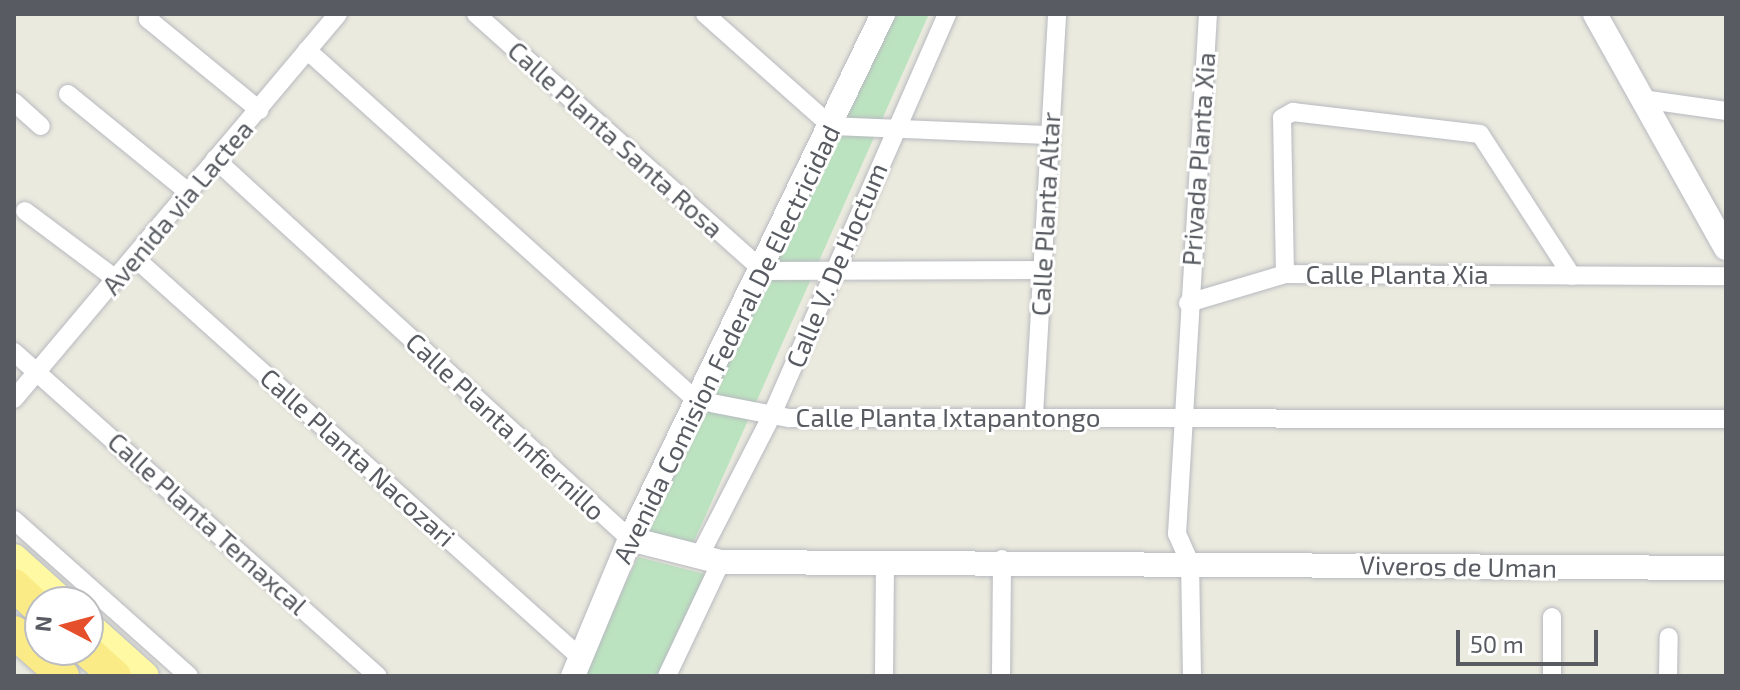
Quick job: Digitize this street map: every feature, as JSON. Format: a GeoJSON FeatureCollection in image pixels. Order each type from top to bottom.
{"type":"FeatureCollection","features":[{"type":"Feature","properties":{"kind":"highway"},"geometry":{"type":"LineString","coordinates":[[14,632],[63,676]]}},
{"type":"Feature","properties":{"kind":"main road"},"geometry":{"type":"LineString","coordinates":[[14,558],[45,586]]}},
{"type":"Feature","properties":{"kind":"main road"},"geometry":{"type":"LineString","coordinates":[[104,639],[145,676]]}},
{"type":"Feature","properties":{"kind":"street","name":"Calle Planta Santa Rosa"},"geometry":{"type":"LineString","coordinates":[[476,14],[763,271]]}},
{"type":"Feature","properties":{"kind":"street"},"geometry":{"type":"LineString","coordinates":[[705,14],[831,126],[897,125],[1050,135]]}},
{"type":"Feature","properties":{"kind":"street","name":"Avenida Comision Federal De Electricidad"},"geometry":{"type":"LineString","coordinates":[[577,667],[630,539],[696,400],[763,271],[883,14]]}},
{"type":"Feature","properties":{"kind":"street","name":"Calle V. De Hoctum"},"geometry":{"type":"LineString","coordinates":[[667,676],[710,560],[830,270],[947,14]]}},
{"type":"Feature","properties":{"kind":"street","name":"Calle Planta Altar"},"geometry":{"type":"LineString","coordinates":[[1034,415],[1057,14]]}},
{"type":"Feature","properties":{"kind":"street","name":"Privada Planta Xia"},"geometry":{"type":"LineString","coordinates":[[1188,303],[1208,14]]}},
{"type":"Feature","properties":{"kind":"street"},"geometry":{"type":"LineString","coordinates":[[1595,14],[1649,100],[1726,248]]}},
{"type":"Feature","properties":{"kind":"street","name":"Avenida via Lactea"},"geometry":{"type":"LineString","coordinates":[[14,399],[259,110],[335,15]]}},
{"type":"Feature","properties":{"kind":"street"},"geometry":{"type":"LineString","coordinates":[[150,17],[259,110]]}},
{"type":"Feature","properties":{"kind":"street","name":"Calle Planta Ixtapantongo"},"geometry":{"type":"LineString","coordinates":[[307,50],[696,400],[771,417],[1034,415],[1183,419],[1726,419]]}},
{"type":"Feature","properties":{"kind":"street"},"geometry":{"type":"LineString","coordinates":[[68,94],[188,192]]}},
{"type":"Feature","properties":{"kind":"street"},"geometry":{"type":"LineString","coordinates":[[1649,100],[1726,111]]}},
{"type":"Feature","properties":{"kind":"street"},"geometry":{"type":"LineString","coordinates":[[14,102],[41,126]]}},
{"type":"Feature","properties":{"kind":"street"},"geometry":{"type":"LineString","coordinates":[[1285,274],[1282,118],[1293,112],[1480,134],[1572,276]]}},
{"type":"Feature","properties":{"kind":"street","name":"Calle Planta Infiernillo"},"geometry":{"type":"LineString","coordinates":[[215,159],[630,539],[710,560],[1002,559],[1190,563]]}},
{"type":"Feature","properties":{"kind":"street"},"geometry":{"type":"LineString","coordinates":[[25,211],[116,279]]}},
{"type":"Feature","properties":{"kind":"street","name":"Calle Planta Nacozari"},"geometry":{"type":"LineString","coordinates":[[134,257],[577,667]]}},
{"type":"Feature","properties":{"kind":"street"},"geometry":{"type":"LineString","coordinates":[[763,271],[1042,270]]}},
{"type":"Feature","properties":{"kind":"street","name":"Calle Planta Xia"},"geometry":{"type":"LineString","coordinates":[[1188,303],[1285,274],[1726,276]]}},
{"type":"Feature","properties":{"kind":"street"},"geometry":{"type":"LineString","coordinates":[[1188,303],[1177,534],[1190,563],[1192,676]]}},
{"type":"Feature","properties":{"kind":"street","name":"Calle Planta Temaxcal"},"geometry":{"type":"LineString","coordinates":[[14,352],[378,676]]}},
{"type":"Feature","properties":{"kind":"street"},"geometry":{"type":"LineString","coordinates":[[14,520],[189,676]]}},
{"type":"Feature","properties":{"kind":"street"},"geometry":{"type":"LineString","coordinates":[[1001,676],[1002,559]]}},
{"type":"Feature","properties":{"kind":"street"},"geometry":{"type":"LineString","coordinates":[[884,676],[885,561]]}},
{"type":"Feature","properties":{"kind":"street","name":"Viveros de Uman"},"geometry":{"type":"LineString","coordinates":[[1190,563],[1726,568]]}},
{"type":"Feature","properties":{"kind":"street"},"geometry":{"type":"LineString","coordinates":[[1552,617],[1552,676]]}},
{"type":"Feature","properties":{"kind":"street"},"geometry":{"type":"LineString","coordinates":[[1668,676],[1669,637]]}},
{"type":"Feature","properties":{"kind":"green space"},"geometry":{"type":"Polygon","coordinates":[[[877,14],[929,14],[692,546],[632,531],[877,14]]]}},
{"type":"Feature","properties":{"kind":"green space"},"geometry":{"type":"Polygon","coordinates":[[[638,557],[712,576],[668,676],[582,676],[638,557]]]}}]}
